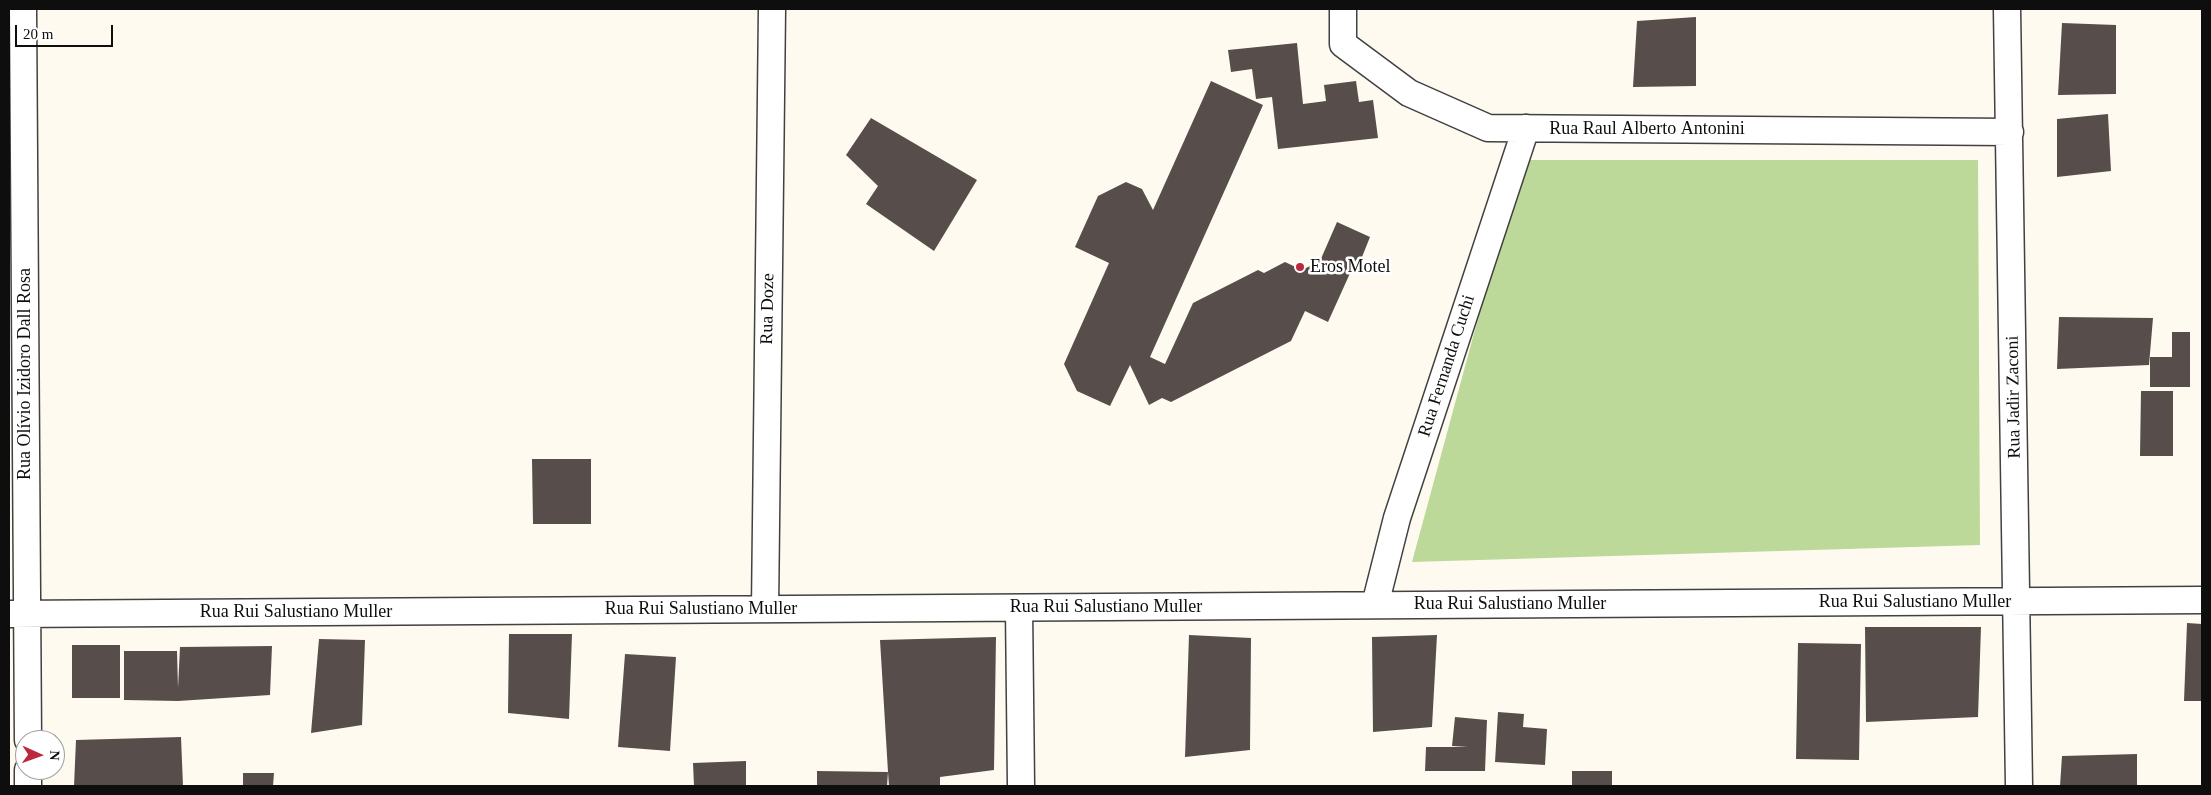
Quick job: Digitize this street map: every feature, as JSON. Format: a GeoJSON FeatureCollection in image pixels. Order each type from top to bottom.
{"type":"FeatureCollection","features":[{"type":"Feature","properties":{"kind":"street","name":"Rua Olívio Izidoro Dall Rosa"},"geometry":{"type":"LineString","coordinates":[[23,9],[18,614],[27,730]]}},
{"type":"Feature","properties":{"kind":"street","name":"Rua Doze"},"geometry":{"type":"LineString","coordinates":[[765,609],[772,9]]}},
{"type":"Feature","properties":{"kind":"street","name":"Rua Raul Alberto Antonini"},"geometry":{"type":"LineString","coordinates":[[1343,9],[1343,44],[1409,93],[1488,128],[2010,132]]}},
{"type":"Feature","properties":{"kind":"street","name":"Rua Jadir Zaconi"},"geometry":{"type":"LineString","coordinates":[[2008,9],[2019,786]]}},
{"type":"Feature","properties":{"kind":"street","name":"Rua Fernanda Cuchi"},"geometry":{"type":"LineString","coordinates":[[1375,605],[1396,518],[1526,128]]}},
{"type":"Feature","properties":{"kind":"street","name":"Rua Rui Salustiano Muller"},"geometry":{"type":"LineString","coordinates":[[18,614],[2202,600]]}},
{"type":"Feature","properties":{"kind":"street"},"geometry":{"type":"LineString","coordinates":[[1019,608],[1021,786]]}},
{"type":"Feature","properties":{"kind":"green space"},"geometry":{"type":"Polygon","coordinates":[[[1521,160],[1978,160],[1980,545],[1412,562],[1521,160]]]}},
{"type":"Feature","properties":{"kind":"building"},"geometry":{"type":"Polygon","coordinates":[[[1696,17],[1696,86],[1633,87],[1637,21],[1696,17]]]}},
{"type":"Feature","properties":{"kind":"building"},"geometry":{"type":"Polygon","coordinates":[[[2062,23],[2116,25],[2116,94],[2058,95],[2062,23]]]}},
{"type":"Feature","properties":{"kind":"building"},"geometry":{"type":"Polygon","coordinates":[[[1297,43],[1303,104],[1326,101],[1324,85],[1356,81],[1359,102],[1373,100],[1378,138],[1278,149],[1272,97],[1256,99],[1252,69],[1231,72],[1228,50],[1297,43]]]}},
{"type":"Feature","properties":{"kind":"building"},"geometry":{"type":"Polygon","coordinates":[[[1211,81],[1263,105],[1150,357],[1165,364],[1193,303],[1258,270],[1264,273],[1285,262],[1302,270],[1320,261],[1337,222],[1370,237],[1362,257],[1356,260],[1328,322],[1305,311],[1291,341],[1171,402],[1162,398],[1149,405],[1130,365],[1110,406],[1077,391],[1064,364],[1109,263],[1075,247],[1098,196],[1126,182],[1142,189],[1153,210],[1211,81]]]}},
{"type":"Feature","properties":{"kind":"building"},"geometry":{"type":"Polygon","coordinates":[[[2108,114],[2111,171],[2057,177],[2057,119],[2108,114]]]}},
{"type":"Feature","properties":{"kind":"building"},"geometry":{"type":"Polygon","coordinates":[[[871,118],[977,180],[934,251],[866,204],[878,186],[846,155],[871,118]]]}},
{"type":"Feature","properties":{"kind":"building"},"geometry":{"type":"Polygon","coordinates":[[[2059,317],[2153,318],[2149,365],[2057,369],[2059,317]]]}},
{"type":"Feature","properties":{"kind":"building"},"geometry":{"type":"Polygon","coordinates":[[[2172,332],[2190,332],[2190,387],[2150,387],[2150,357],[2172,357],[2172,332]]]}},
{"type":"Feature","properties":{"kind":"building"},"geometry":{"type":"Polygon","coordinates":[[[2141,391],[2173,391],[2173,456],[2140,456],[2141,391]]]}},
{"type":"Feature","properties":{"kind":"building"},"geometry":{"type":"Polygon","coordinates":[[[532,459],[591,459],[591,524],[533,524],[532,459]]]}},
{"type":"Feature","properties":{"kind":"building"},"geometry":{"type":"Polygon","coordinates":[[[2187,623],[2202,624],[2202,701],[2184,701],[2187,623]]]}},
{"type":"Feature","properties":{"kind":"building"},"geometry":{"type":"Polygon","coordinates":[[[1865,627],[1981,627],[1978,717],[1866,722],[1865,627]]]}},
{"type":"Feature","properties":{"kind":"building"},"geometry":{"type":"Polygon","coordinates":[[[509,634],[572,634],[569,719],[508,713],[509,634]]]}},
{"type":"Feature","properties":{"kind":"building"},"geometry":{"type":"Polygon","coordinates":[[[1189,635],[1251,638],[1250,750],[1185,757],[1189,635]]]}},
{"type":"Feature","properties":{"kind":"building"},"geometry":{"type":"Polygon","coordinates":[[[1437,635],[1432,727],[1373,732],[1372,637],[1437,635]]]}},
{"type":"Feature","properties":{"kind":"building"},"geometry":{"type":"Polygon","coordinates":[[[996,637],[994,770],[940,777],[940,786],[889,786],[880,640],[996,637]]]}},
{"type":"Feature","properties":{"kind":"building"},"geometry":{"type":"Polygon","coordinates":[[[319,639],[365,640],[362,725],[311,733],[319,639]]]}},
{"type":"Feature","properties":{"kind":"building"},"geometry":{"type":"Polygon","coordinates":[[[1798,643],[1861,644],[1859,760],[1796,759],[1798,643]]]}},
{"type":"Feature","properties":{"kind":"building"},"geometry":{"type":"Polygon","coordinates":[[[72,645],[120,645],[120,698],[72,698],[72,645]]]}},
{"type":"Feature","properties":{"kind":"building"},"geometry":{"type":"Polygon","coordinates":[[[272,646],[270,695],[178,701],[124,700],[124,651],[177,651],[178,688],[180,647],[272,646]]]}},
{"type":"Feature","properties":{"kind":"building"},"geometry":{"type":"Polygon","coordinates":[[[625,654],[676,657],[670,751],[618,747],[625,654]]]}},
{"type":"Feature","properties":{"kind":"building"},"geometry":{"type":"Polygon","coordinates":[[[1498,712],[1524,714],[1523,727],[1547,729],[1545,765],[1495,762],[1498,712]]]}},
{"type":"Feature","properties":{"kind":"building"},"geometry":{"type":"Polygon","coordinates":[[[1455,717],[1487,720],[1485,771],[1425,771],[1426,747],[1468,747],[1452,746],[1455,717]]]}},
{"type":"Feature","properties":{"kind":"building"},"geometry":{"type":"Polygon","coordinates":[[[181,737],[183,786],[74,786],[76,740],[181,737]]]}},
{"type":"Feature","properties":{"kind":"building"},"geometry":{"type":"Polygon","coordinates":[[[2137,754],[2137,786],[2060,786],[2062,756],[2137,754]]]}},
{"type":"Feature","properties":{"kind":"building"},"geometry":{"type":"Polygon","coordinates":[[[746,761],[746,786],[694,786],[693,763],[746,761]]]}},
{"type":"Feature","properties":{"kind":"building"},"geometry":{"type":"Polygon","coordinates":[[[817,771],[888,772],[887,786],[817,786],[817,771]]]}},
{"type":"Feature","properties":{"kind":"building"},"geometry":{"type":"Polygon","coordinates":[[[1572,771],[1612,771],[1612,786],[1572,786],[1572,771]]]}},
{"type":"Feature","properties":{"kind":"building"},"geometry":{"type":"Polygon","coordinates":[[[243,773],[274,773],[273,786],[243,786],[243,773]]]}},
{"type":"Feature","properties":{"kind":"place","name":"Eros Motel"},"geometry":{"type":"Point","coordinates":[1300,267]}}]}
